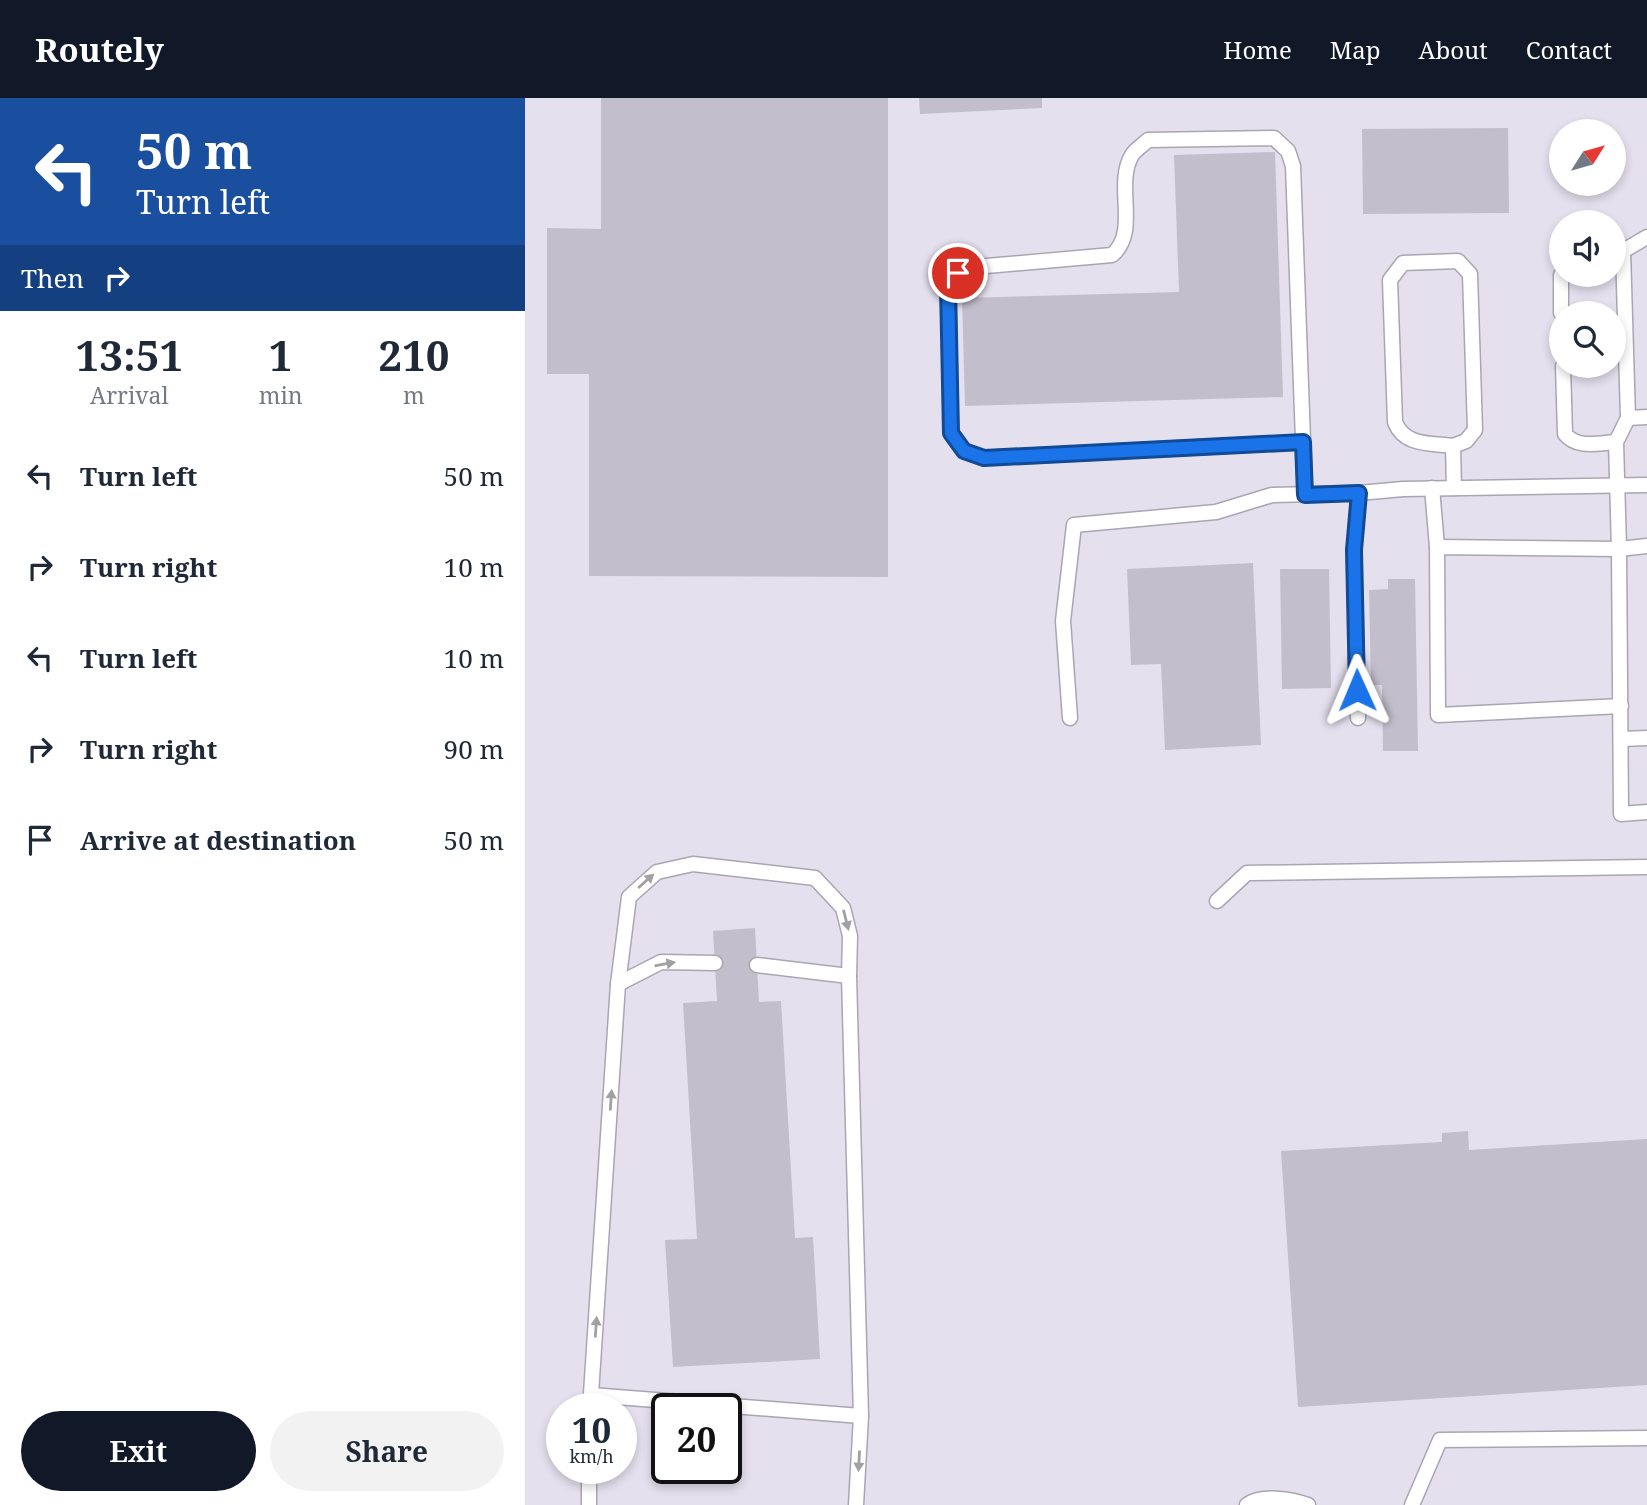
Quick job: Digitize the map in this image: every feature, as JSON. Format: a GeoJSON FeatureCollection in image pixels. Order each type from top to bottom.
{"type":"FeatureCollection","features":[{"type":"Feature","properties":{"kind":"lane"},"geometry":{"type":"LineString","coordinates":[[1303,442],[984,458],[964,451],[951,433],[948,286],[958,273],[975,267],[1112,255],[1124,239],[1125,171],[1132,153],[1148,140],[1274,138],[1288,151],[1293,166],[1305,495]]}},
{"type":"Feature","properties":{"kind":"lane"},"geometry":{"type":"LineString","coordinates":[[1626,248],[1647,237]]}},
{"type":"Feature","properties":{"kind":"lane"},"geometry":{"type":"LineString","coordinates":[[1458,261],[1470,274],[1475,430],[1466,441],[1453,446],[1408,440],[1399,433],[1395,422],[1390,280],[1403,263],[1458,261]]}},
{"type":"Feature","properties":{"kind":"lane"},"geometry":{"type":"LineString","coordinates":[[1620,287],[1628,418],[1616,442],[1621,814],[1647,812]]}},
{"type":"Feature","properties":{"kind":"lane"},"geometry":{"type":"LineString","coordinates":[[1563,378],[1565,433],[1571,441],[1581,444],[1616,442]]}},
{"type":"Feature","properties":{"kind":"lane"},"geometry":{"type":"LineString","coordinates":[[1628,418],[1647,417]]}},
{"type":"Feature","properties":{"kind":"lane"},"geometry":{"type":"LineString","coordinates":[[1453,446],[1454,488]]}},
{"type":"Feature","properties":{"kind":"lane"},"geometry":{"type":"LineString","coordinates":[[1070,718],[1063,621],[1073,525],[1216,512],[1272,495],[1432,488],[1647,485]]}},
{"type":"Feature","properties":{"kind":"lane"},"geometry":{"type":"LineString","coordinates":[[1432,488],[1437,547],[1437,715],[1621,706]]}},
{"type":"Feature","properties":{"kind":"lane"},"geometry":{"type":"LineString","coordinates":[[1357,718],[1354,550],[1359,493]]}},
{"type":"Feature","properties":{"kind":"lane"},"geometry":{"type":"LineString","coordinates":[[1437,547],[1647,546]]}},
{"type":"Feature","properties":{"kind":"lane"},"geometry":{"type":"LineString","coordinates":[[1621,739],[1647,738]]}},
{"type":"Feature","properties":{"kind":"lane"},"geometry":{"type":"LineString","coordinates":[[592,1393],[618,984],[629,897],[657,872],[693,864],[815,878],[843,908],[850,936],[861,1416],[856,1505]]}},
{"type":"Feature","properties":{"kind":"lane"},"geometry":{"type":"LineString","coordinates":[[1217,901],[1247,873],[1647,867]]}},
{"type":"Feature","properties":{"kind":"lane"},"geometry":{"type":"LineString","coordinates":[[618,984],[661,962],[715,962]]}},
{"type":"Feature","properties":{"kind":"lane"},"geometry":{"type":"LineString","coordinates":[[757,965],[849,976]]}},
{"type":"Feature","properties":{"kind":"lane"},"geometry":{"type":"LineString","coordinates":[[637,1404],[861,1416]]}},
{"type":"Feature","properties":{"kind":"lane"},"geometry":{"type":"LineString","coordinates":[[1412,1505],[1440,1440],[1647,1438]]}},
{"type":"Feature","properties":{"kind":"lane"},"geometry":{"type":"LineString","coordinates":[[589,1484],[589,1505]]}},
{"type":"Feature","properties":{"kind":"lane"},"geometry":{"type":"LineString","coordinates":[[1247,1505],[1253,1500],[1295,1500],[1308,1505]]}},
{"type":"Feature","properties":{"kind":"building"},"geometry":{"type":"Polygon","coordinates":[[[601,98],[888,98],[888,577],[589,576],[589,374],[547,374],[547,228],[601,229],[601,98]]]}},
{"type":"Feature","properties":{"kind":"building"},"geometry":{"type":"Polygon","coordinates":[[[919,98],[1042,98],[1042,108],[920,114],[919,98]]]}},
{"type":"Feature","properties":{"kind":"building"},"geometry":{"type":"Polygon","coordinates":[[[1508,128],[1509,213],[1363,214],[1362,129],[1508,128]]]}},
{"type":"Feature","properties":{"kind":"building"},"geometry":{"type":"Polygon","coordinates":[[[1275,152],[1283,397],[965,406],[962,298],[1179,292],[1174,155],[1275,152]]]}},
{"type":"Feature","properties":{"kind":"building"},"geometry":{"type":"Polygon","coordinates":[[[1253,563],[1261,745],[1165,750],[1161,664],[1131,665],[1127,569],[1253,563]]]}},
{"type":"Feature","properties":{"kind":"building"},"geometry":{"type":"Polygon","coordinates":[[[1280,569],[1329,569],[1331,688],[1282,689],[1280,569]]]}},
{"type":"Feature","properties":{"kind":"building"},"geometry":{"type":"Polygon","coordinates":[[[1388,579],[1415,579],[1418,751],[1383,751],[1382,685],[1371,685],[1369,590],[1388,589],[1388,579]]]}},
{"type":"Feature","properties":{"kind":"building"},"geometry":{"type":"Polygon","coordinates":[[[755,928],[759,1002],[781,1001],[795,1238],[813,1237],[820,1359],[673,1367],[665,1240],[697,1239],[683,1003],[717,1001],[713,931],[755,928]]]}},
{"type":"Feature","properties":{"kind":"building"},"geometry":{"type":"Polygon","coordinates":[[[1468,1131],[1469,1150],[1647,1139],[1647,1385],[1298,1407],[1281,1151],[1442,1142],[1442,1133],[1468,1131]]]}},
{"type":"Feature","properties":{"kind":"route"},"geometry":{"type":"LineString","coordinates":[[958,273],[948,286],[951,433],[964,451],[984,458],[1303,442],[1305,495],[1359,493],[1354,550],[1357,690]]}}]}
